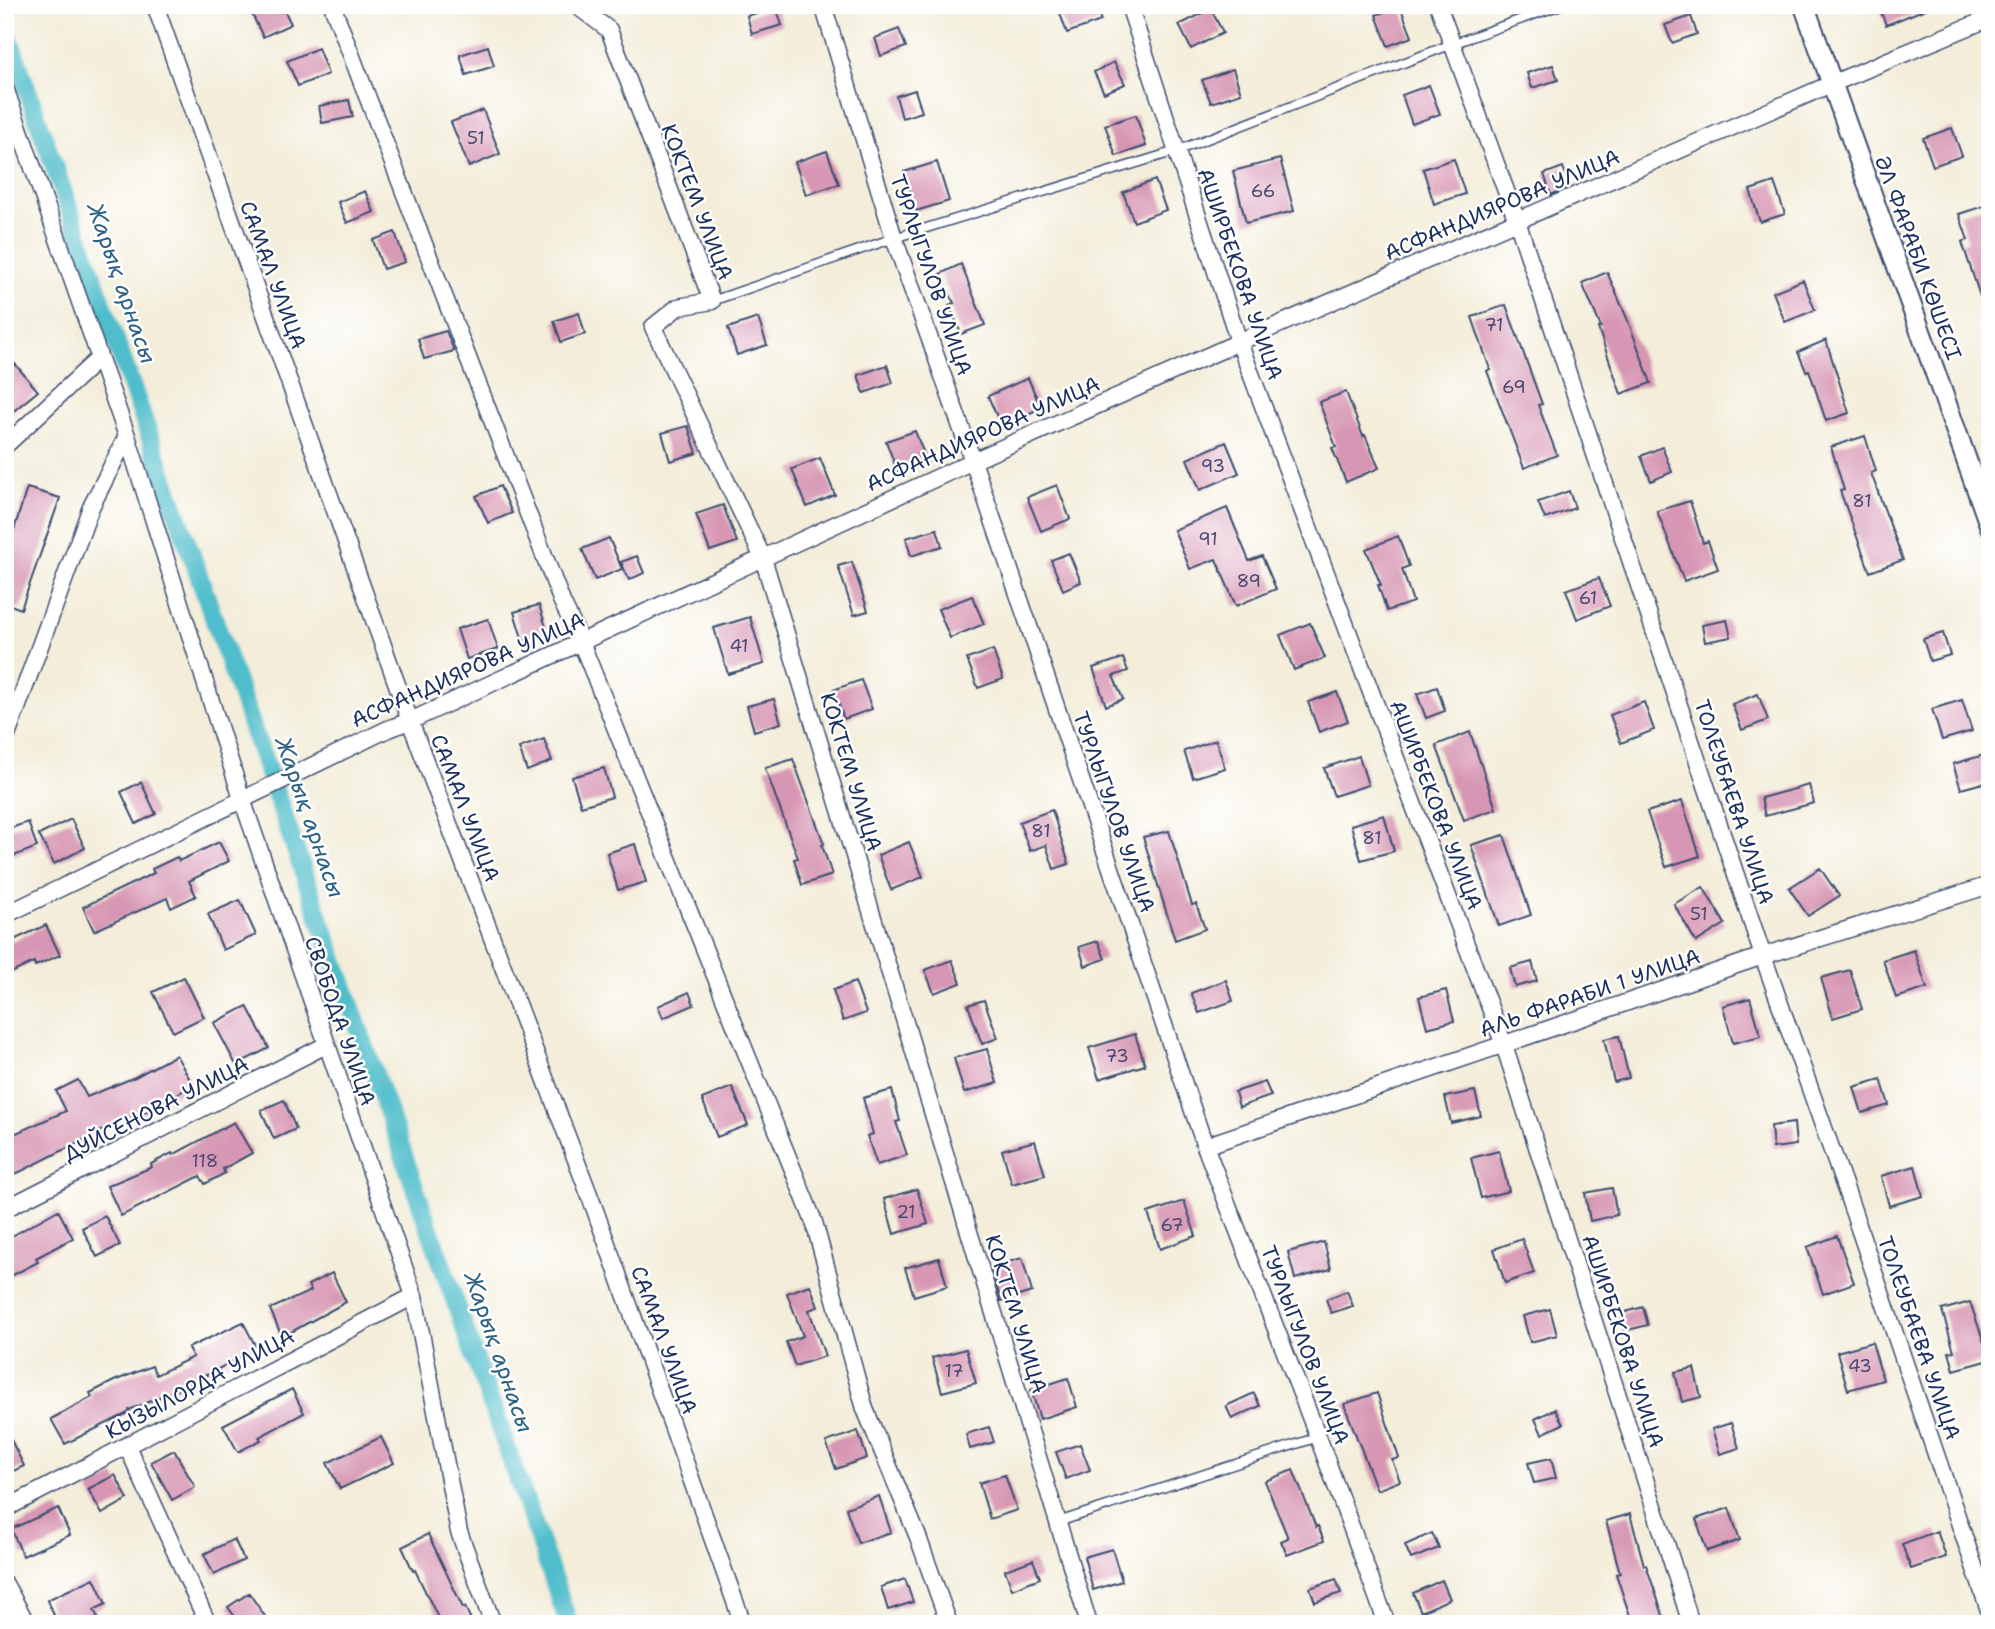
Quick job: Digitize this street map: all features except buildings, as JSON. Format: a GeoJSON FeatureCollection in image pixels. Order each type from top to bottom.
{"type":"FeatureCollection","features":[{"type":"Feature","properties":{"kind":"street","name":"САМАЛ УЛИЦА"},"geometry":{"type":"LineString","coordinates":[[155,5],[410,721],[595,1210],[743,1624]]}},
{"type":"Feature","properties":{"kind":"street"},"geometry":{"type":"LineString","coordinates":[[332,5],[562,603],[581,642],[814,1222],[865,1409],[918,1537],[949,1624]]}},
{"type":"Feature","properties":{"kind":"street","name":"КОКТЕМ УЛИЦА"},"geometry":{"type":"LineString","coordinates":[[576,5],[609,30],[712,301],[678,307],[653,327],[764,558],[1089,1624]]}},
{"type":"Feature","properties":{"kind":"street","name":"ТУРЛЫГУЛОВ УЛИЦА"},"geometry":{"type":"LineString","coordinates":[[823,5],[894,238],[973,461],[1205,1146],[1387,1624]]}},
{"type":"Feature","properties":{"kind":"street","name":"АШИРБЕКОВА УЛИЦА"},"geometry":{"type":"LineString","coordinates":[[1129,5],[1239,342],[1504,1045],[1690,1624]]}},
{"type":"Feature","properties":{"kind":"street","name":"ТОЛЕУБАЕВА УЛИЦА"},"geometry":{"type":"LineString","coordinates":[[1438,5],[1517,221],[1763,956],[1843,1180],[1990,1613]]}},
{"type":"Feature","properties":{"kind":"street","name":"ӘЛ ФАРАБИ КӨШЕСІ"},"geometry":{"type":"LineString","coordinates":[[1804,5],[1990,526]]}},
{"type":"Feature","properties":{"kind":"street","name":"АСФАНДИЯРОВА УЛИЦА"},"geometry":{"type":"LineString","coordinates":[[5,915],[388,729],[973,461],[1831,84],[1990,18]]}},
{"type":"Feature","properties":{"kind":"street","name":"СВОБОДА УЛИЦА"},"geometry":{"type":"LineString","coordinates":[[5,88],[11,123],[127,436],[242,799],[414,1296],[459,1532],[493,1624]]}},
{"type":"Feature","properties":{"kind":"street"},"geometry":{"type":"LineString","coordinates":[[5,446],[99,358]]}},
{"type":"Feature","properties":{"kind":"street"},"geometry":{"type":"LineString","coordinates":[[5,741],[91,507],[127,436]]}},
{"type":"Feature","properties":{"kind":"street","name":"АЛЬ ФАРАБИ 1 УЛИЦА"},"geometry":{"type":"LineString","coordinates":[[1205,1146],[1763,956],[1990,885]]}},
{"type":"Feature","properties":{"kind":"street","name":"ДУЙСЕНОВА УЛИЦА"},"geometry":{"type":"LineString","coordinates":[[5,1209],[326,1045]]}},
{"type":"Feature","properties":{"kind":"street","name":"КЫЗЫЛОРДА УЛИЦА"},"geometry":{"type":"LineString","coordinates":[[5,1509],[414,1296]]}},
{"type":"Feature","properties":{"kind":"street"},"geometry":{"type":"LineString","coordinates":[[127,1446],[208,1624]]}},
{"type":"Feature","properties":{"kind":"street"},"geometry":{"type":"LineString","coordinates":[[5,1584],[27,1624]]}},
{"type":"Feature","properties":{"kind":"lane"},"geometry":{"type":"LineString","coordinates":[[712,301],[894,238],[1177,151],[1452,44],[1561,5]]}},
{"type":"Feature","properties":{"kind":"lane"},"geometry":{"type":"LineString","coordinates":[[1058,1522],[1318,1437]]}},
{"type":"Feature","properties":{"kind":"waterway","name":"Жарық арнасы"},"geometry":{"type":"LineString","coordinates":[[5,27],[569,1624]]}}]}
